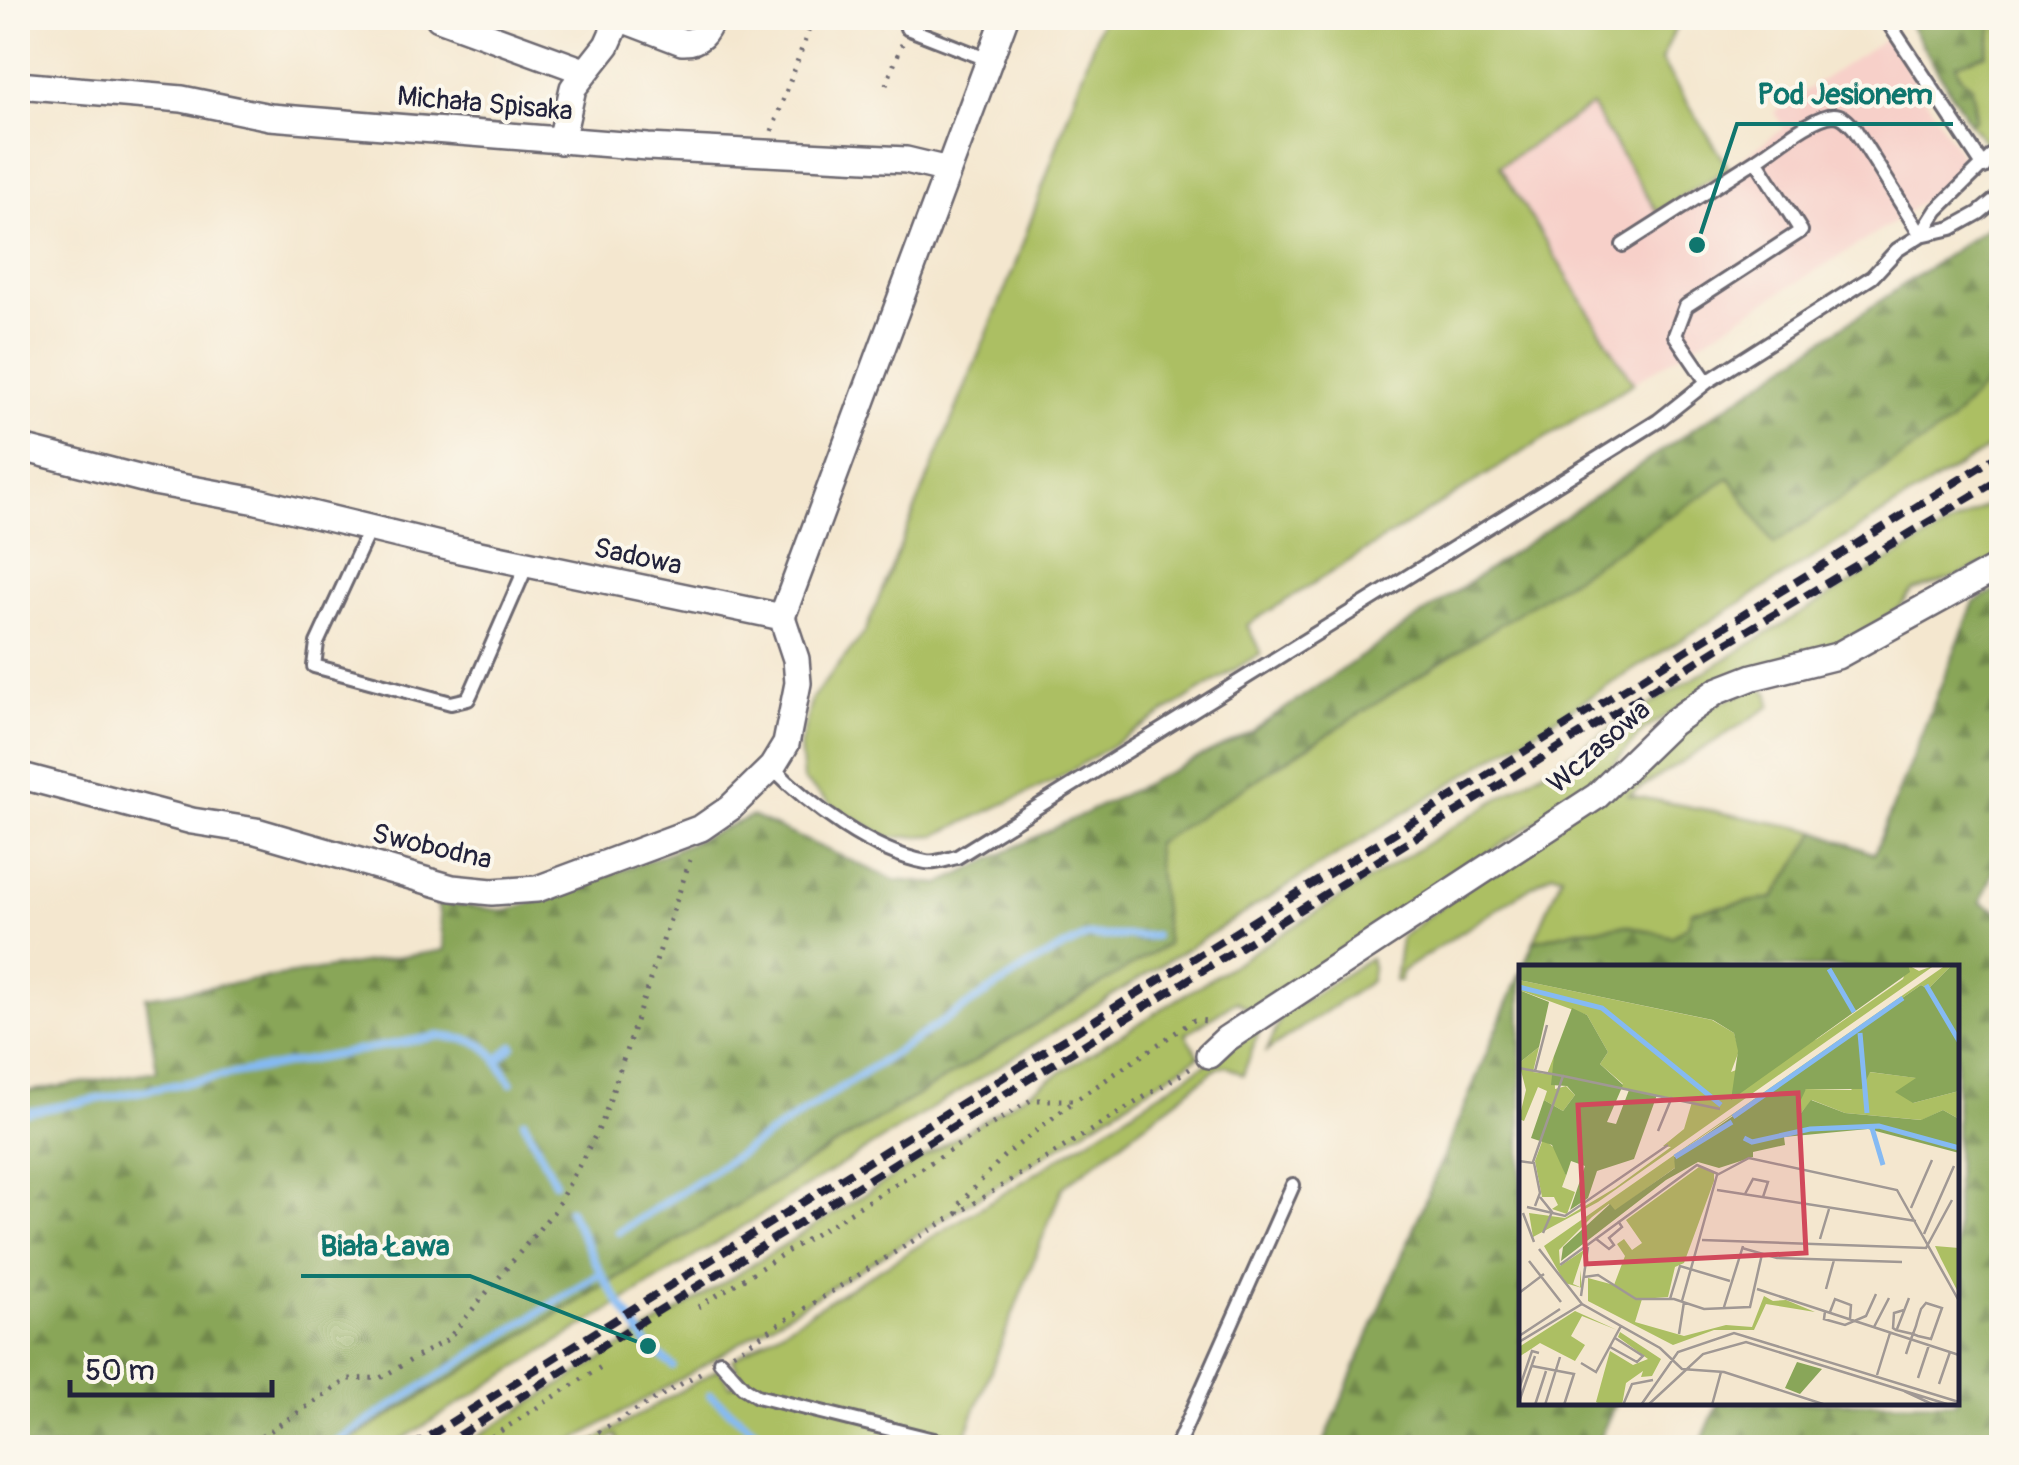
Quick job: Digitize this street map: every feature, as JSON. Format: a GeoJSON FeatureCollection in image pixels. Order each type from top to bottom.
{"type":"FeatureCollection","features":[{"type":"Feature","properties":{"kind":"street"},"geometry":{"type":"LineString","coordinates":[[439,18],[584,71]]}},
{"type":"Feature","properties":{"kind":"street"},"geometry":{"type":"LineString","coordinates":[[561,141],[570,98],[584,71],[607,45],[619,18],[693,43],[703,35],[712,18]]}},
{"type":"Feature","properties":{"kind":"street"},"geometry":{"type":"LineString","coordinates":[[782,617],[1005,18]]}},
{"type":"Feature","properties":{"kind":"street","name":"Michała Spisaka"},"geometry":{"type":"LineString","coordinates":[[18,84],[182,99],[270,117],[561,141],[906,160],[948,170]]}},
{"type":"Feature","properties":{"kind":"street","name":"Sadowa"},"geometry":{"type":"LineString","coordinates":[[18,447],[154,482],[527,565],[782,617]]}},
{"type":"Feature","properties":{"kind":"street","name":"Wczasowa"},"geometry":{"type":"LineString","coordinates":[[1209,1055],[1245,1027],[1597,796],[1662,732],[1717,691],[1753,677],[1836,656],[2002,565]]}},
{"type":"Feature","properties":{"kind":"street","name":"Swobodna"},"geometry":{"type":"LineString","coordinates":[[18,774],[192,822],[256,831],[478,892],[550,886],[700,828],[730,808],[772,768],[786,744],[798,682],[796,659],[782,617]]}},
{"type":"Feature","properties":{"kind":"lane"},"geometry":{"type":"LineString","coordinates":[[1888,22],[1984,167]]}},
{"type":"Feature","properties":{"kind":"lane"},"geometry":{"type":"LineString","coordinates":[[908,28],[989,60]]}},
{"type":"Feature","properties":{"kind":"lane"},"geometry":{"type":"LineString","coordinates":[[1623,245],[1803,128],[1832,114],[1841,116],[1854,128],[1921,235]]}},
{"type":"Feature","properties":{"kind":"lane"},"geometry":{"type":"LineString","coordinates":[[1921,235],[1937,210],[2002,146]]}},
{"type":"Feature","properties":{"kind":"lane"},"geometry":{"type":"LineString","coordinates":[[1707,382],[1675,335],[1686,306],[1800,231],[1756,160]]}},
{"type":"Feature","properties":{"kind":"lane"},"geometry":{"type":"LineString","coordinates":[[772,768],[802,797],[862,836],[924,862],[957,857],[1658,421],[1707,382],[1872,278],[1897,250],[1921,235],[1952,228],[2002,194]]}},
{"type":"Feature","properties":{"kind":"lane"},"geometry":{"type":"LineString","coordinates":[[370,528],[317,642],[314,666],[451,702],[468,699],[527,565]]}},
{"type":"Feature","properties":{"kind":"lane"},"geometry":{"type":"LineString","coordinates":[[1176,1448],[1293,1185]]}},
{"type":"Feature","properties":{"kind":"lane"},"geometry":{"type":"LineString","coordinates":[[720,1361],[743,1387],[757,1396],[966,1448]]}},
{"type":"Feature","properties":{"kind":"path"},"geometry":{"type":"LineString","coordinates":[[764,152],[813,18]]}},
{"type":"Feature","properties":{"kind":"path"},"geometry":{"type":"LineString","coordinates":[[886,85],[908,28]]}},
{"type":"Feature","properties":{"kind":"path"},"geometry":{"type":"LineString","coordinates":[[244,1448],[349,1379],[380,1378],[448,1339],[555,1210],[602,1123],[700,828]]}},
{"type":"Feature","properties":{"kind":"path"},"geometry":{"type":"LineString","coordinates":[[958,1215],[959,1204],[1004,1156],[1076,1100],[1194,1020],[1245,1027]]}},
{"type":"Feature","properties":{"kind":"path"},"geometry":{"type":"LineString","coordinates":[[571,1448],[958,1215],[1209,1055]]}},
{"type":"Feature","properties":{"kind":"path"},"geometry":{"type":"LineString","coordinates":[[698,1307],[1031,1100],[1076,1100]]}},
{"type":"Feature","properties":{"kind":"path"},"geometry":{"type":"LineString","coordinates":[[474,1448],[604,1365]]}},
{"type":"Feature","properties":{"kind":"shaded area"},"geometry":{"type":"Polygon","coordinates":[[[1887,37],[1967,165],[1898,220],[1633,383],[1498,167],[1591,106],[1658,212],[1784,128],[1774,112],[1887,37]]]}},
{"type":"Feature","properties":{"kind":"green space"},"geometry":{"type":"Polygon","coordinates":[[[1102,18],[1680,18],[1661,61],[1729,168],[1657,212],[1591,106],[1499,166],[1633,383],[1247,625],[1261,653],[1056,780],[937,835],[889,838],[832,805],[803,780],[800,746],[812,698],[865,632],[1014,268],[1102,18]]]}},
{"type":"Feature","properties":{"kind":"green space"},"geometry":{"type":"Polygon","coordinates":[[[1906,18],[1995,18],[1986,54],[1956,64],[1959,75],[1972,86],[1975,120],[1969,122],[1906,18]]]}},
{"type":"Feature","properties":{"kind":"green space"},"geometry":{"type":"Polygon","coordinates":[[[1995,18],[2001,18],[2001,120],[1985,143],[1969,122],[1975,120],[1975,101],[1955,64],[1986,54],[1995,18]]]}},
{"type":"Feature","properties":{"kind":"green space"},"geometry":{"type":"Polygon","coordinates":[[[2001,218],[2001,367],[1946,426],[1774,544],[1730,478],[1155,844],[1167,944],[337,1447],[18,1448],[18,1093],[157,1071],[146,997],[445,950],[437,902],[507,911],[655,858],[752,816],[894,880],[940,884],[1251,732],[2001,218]]]}},
{"type":"Feature","properties":{"kind":"green space"},"geometry":{"type":"Polygon","coordinates":[[[2001,367],[2001,440],[390,1447],[337,1448],[1167,944],[1154,844],[1731,477],[1774,543],[1946,426],[2001,367]]]}},
{"type":"Feature","properties":{"kind":"green space"},"geometry":{"type":"Polygon","coordinates":[[[2001,497],[2001,557],[1913,591],[1898,609],[1850,640],[1718,682],[1643,731],[1601,779],[1250,1010],[1236,1001],[1186,1034],[1199,1056],[1005,1181],[562,1447],[459,1448],[1610,729],[1877,567],[2001,497]]]}},
{"type":"Feature","properties":{"kind":"green space"},"geometry":{"type":"Polygon","coordinates":[[[2001,588],[2001,852],[1981,903],[2002,912],[2001,1447],[1699,1447],[1717,1405],[1959,1405],[1959,965],[1524,965],[1534,941],[1578,930],[1627,925],[1672,937],[1688,926],[1692,911],[1774,898],[1817,831],[1874,854],[1974,602],[2001,588]]]}},
{"type":"Feature","properties":{"kind":"green space"},"geometry":{"type":"Polygon","coordinates":[[[1761,686],[1769,694],[1771,706],[1629,795],[1817,831],[1774,898],[1692,911],[1688,926],[1672,937],[1627,925],[1578,930],[1534,941],[1562,875],[1552,873],[1402,971],[1400,981],[1395,981],[1401,937],[1702,709],[1761,686]]]}},
{"type":"Feature","properties":{"kind":"green space"},"geometry":{"type":"Polygon","coordinates":[[[1370,958],[1371,981],[1267,1051],[1282,1015],[1370,958]]]}},
{"type":"Feature","properties":{"kind":"green space"},"geometry":{"type":"Polygon","coordinates":[[[1519,976],[1519,1405],[1614,1405],[1596,1447],[1322,1447],[1519,976]]]}},
{"type":"Feature","properties":{"kind":"green space"},"geometry":{"type":"Polygon","coordinates":[[[1260,1029],[1243,1075],[1226,1066],[1217,1068],[1062,1188],[966,1434],[1012,1447],[621,1448],[616,1435],[597,1447],[582,1448],[718,1369],[731,1386],[743,1379],[732,1360],[1022,1182],[1260,1029]]]}},
{"type":"Feature","properties":{"kind":"waterway"},"geometry":{"type":"LineString","coordinates":[[619,1232],[1030,965],[1087,936],[1154,936]]}},
{"type":"Feature","properties":{"kind":"waterway"},"geometry":{"type":"LineString","coordinates":[[18,1114],[438,1036],[484,1046],[511,1083]]}},
{"type":"Feature","properties":{"kind":"waterway"},"geometry":{"type":"LineString","coordinates":[[497,1061],[513,1046]]}},
{"type":"Feature","properties":{"kind":"waterway"},"geometry":{"type":"LineString","coordinates":[[524,1121],[555,1182]]}},
{"type":"Feature","properties":{"kind":"waterway"},"geometry":{"type":"LineString","coordinates":[[569,1210],[603,1277],[648,1346],[673,1366]]}},
{"type":"Feature","properties":{"kind":"waterway"},"geometry":{"type":"LineString","coordinates":[[326,1448],[601,1273]]}},
{"type":"Feature","properties":{"kind":"waterway"},"geometry":{"type":"LineString","coordinates":[[710,1395],[777,1448]]}},
{"type":"Feature","properties":{"kind":"railway"},"geometry":{"type":"LineString","coordinates":[[410,1448],[2002,453]]}},
{"type":"Feature","properties":{"kind":"railway"},"geometry":{"type":"LineString","coordinates":[[439,1448],[1728,642],[2002,478]]}},
{"type":"Feature","properties":{"kind":"place","name":"Pod Jesionem"},"geometry":{"type":"Point","coordinates":[1697,245]}},
{"type":"Feature","properties":{"kind":"place","name":"Biała Ława"},"geometry":{"type":"Point","coordinates":[648,1346]}}]}
